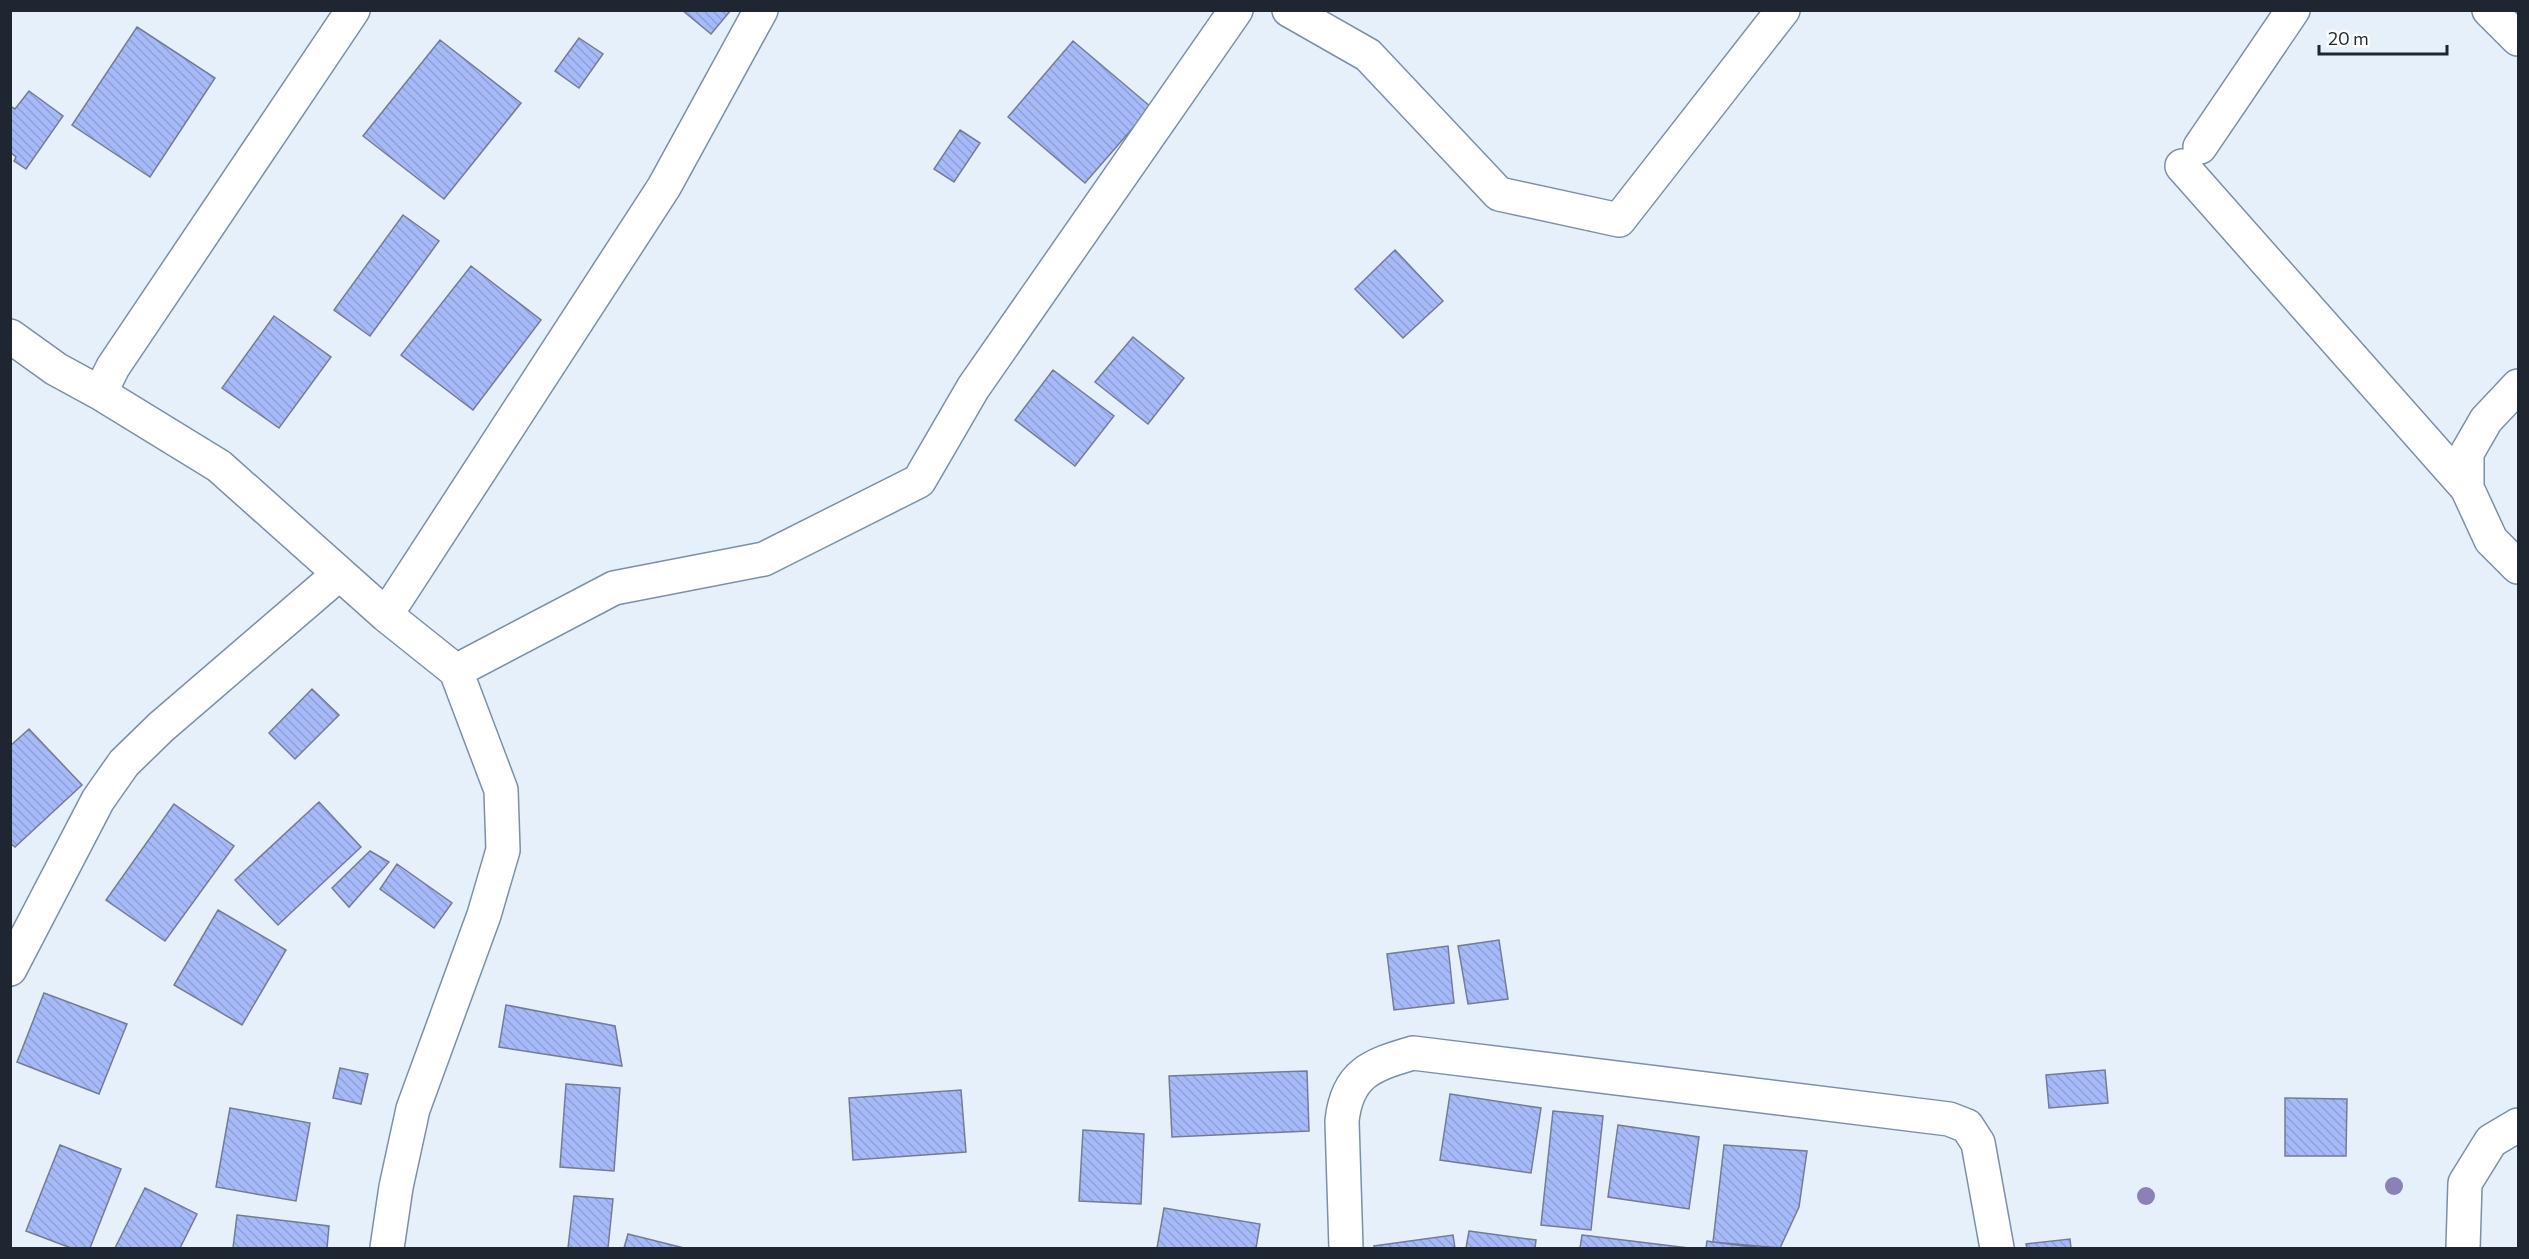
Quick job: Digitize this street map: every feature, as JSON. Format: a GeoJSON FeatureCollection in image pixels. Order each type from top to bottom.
{"type":"FeatureCollection","features":[{"type":"Feature","properties":{"kind":"street"},"geometry":{"type":"LineString","coordinates":[[100,393],[113,367],[241,173],[353,10]]}},
{"type":"Feature","properties":{"kind":"street"},"geometry":{"type":"LineString","coordinates":[[386,615],[664,188],[761,10]]}},
{"type":"Feature","properties":{"kind":"street"},"geometry":{"type":"LineString","coordinates":[[456,670],[614,588],[764,559],[919,481],[973,388],[1236,10]]}},
{"type":"Feature","properties":{"kind":"street"},"geometry":{"type":"LineString","coordinates":[[1289,10],[1368,55],[1499,194],[1619,220],[1783,10]]}},
{"type":"Feature","properties":{"kind":"street"},"geometry":{"type":"LineString","coordinates":[[2293,10],[2191,156],[2467,488],[2491,540],[2518,567]]}},
{"type":"Feature","properties":{"kind":"street"},"geometry":{"type":"LineString","coordinates":[[2489,10],[2518,39]]}},
{"type":"Feature","properties":{"kind":"street"},"geometry":{"type":"LineString","coordinates":[[10,336],[56,369],[100,393],[219,466],[386,615],[456,670],[501,790],[503,850],[484,915],[413,1109],[396,1187],[387,1248]]}},
{"type":"Feature","properties":{"kind":"street"},"geometry":{"type":"LineString","coordinates":[[2467,488],[2467,453],[2486,420],[2518,386]]}},
{"type":"Feature","properties":{"kind":"street"},"geometry":{"type":"LineString","coordinates":[[10,969],[98,800],[124,764],[161,727],[220,679],[339,574]]}},
{"type":"Feature","properties":{"kind":"street"},"geometry":{"type":"LineString","coordinates":[[1346,1248],[1344,1102],[1350,1087],[1376,1064],[1413,1053],[1949,1119],[1967,1126],[1978,1143],[1997,1248]]}},
{"type":"Feature","properties":{"kind":"street"},"geometry":{"type":"LineString","coordinates":[[2463,1248],[2465,1183],[2491,1141],[2518,1125]]}},
{"type":"Feature","properties":{"kind":"building"},"geometry":{"type":"Polygon","coordinates":[[[682,10],[731,10],[711,34],[682,10]]]}},
{"type":"Feature","properties":{"kind":"building"},"geometry":{"type":"Polygon","coordinates":[[[137,27],[215,78],[150,177],[72,125],[137,27]]]}},
{"type":"Feature","properties":{"kind":"building"},"geometry":{"type":"Polygon","coordinates":[[[579,38],[603,54],[579,88],[555,71],[579,38]]]}},
{"type":"Feature","properties":{"kind":"building"},"geometry":{"type":"Polygon","coordinates":[[[440,40],[521,103],[444,199],[363,136],[440,40]]]}},
{"type":"Feature","properties":{"kind":"building"},"geometry":{"type":"Polygon","coordinates":[[[1073,41],[1151,107],[1085,183],[1008,117],[1073,41]]]}},
{"type":"Feature","properties":{"kind":"building"},"geometry":{"type":"Polygon","coordinates":[[[29,91],[63,116],[26,169],[14,161],[16,157],[10,152],[10,106],[15,109],[29,91]]]}},
{"type":"Feature","properties":{"kind":"building"},"geometry":{"type":"Polygon","coordinates":[[[960,130],[980,143],[954,182],[934,169],[960,130]]]}},
{"type":"Feature","properties":{"kind":"building"},"geometry":{"type":"Polygon","coordinates":[[[403,215],[439,241],[370,336],[334,310],[403,215]]]}},
{"type":"Feature","properties":{"kind":"building"},"geometry":{"type":"Polygon","coordinates":[[[1395,250],[1443,301],[1403,338],[1355,289],[1395,250]]]}},
{"type":"Feature","properties":{"kind":"building"},"geometry":{"type":"Polygon","coordinates":[[[471,266],[541,320],[473,410],[401,355],[471,266]]]}},
{"type":"Feature","properties":{"kind":"building"},"geometry":{"type":"Polygon","coordinates":[[[274,316],[331,357],[279,428],[222,388],[274,316]]]}},
{"type":"Feature","properties":{"kind":"building"},"geometry":{"type":"Polygon","coordinates":[[[1133,337],[1184,378],[1148,424],[1095,382],[1133,337]]]}},
{"type":"Feature","properties":{"kind":"building"},"geometry":{"type":"Polygon","coordinates":[[[1053,370],[1114,416],[1075,466],[1015,420],[1053,370]]]}},
{"type":"Feature","properties":{"kind":"building"},"geometry":{"type":"Polygon","coordinates":[[[312,689],[339,715],[295,759],[269,733],[312,689]]]}},
{"type":"Feature","properties":{"kind":"building"},"geometry":{"type":"Polygon","coordinates":[[[29,729],[82,785],[15,847],[10,843],[10,746],[29,729]]]}},
{"type":"Feature","properties":{"kind":"building"},"geometry":{"type":"Polygon","coordinates":[[[319,802],[361,847],[278,925],[235,880],[319,802]]]}},
{"type":"Feature","properties":{"kind":"building"},"geometry":{"type":"Polygon","coordinates":[[[174,804],[234,846],[165,941],[106,900],[174,804]]]}},
{"type":"Feature","properties":{"kind":"building"},"geometry":{"type":"Polygon","coordinates":[[[370,851],[389,862],[349,907],[332,888],[370,851]]]}},
{"type":"Feature","properties":{"kind":"building"},"geometry":{"type":"Polygon","coordinates":[[[397,864],[452,903],[434,928],[380,889],[397,864]]]}},
{"type":"Feature","properties":{"kind":"building"},"geometry":{"type":"Polygon","coordinates":[[[218,910],[286,950],[242,1025],[174,985],[218,910]]]}},
{"type":"Feature","properties":{"kind":"building"},"geometry":{"type":"Polygon","coordinates":[[[1499,940],[1508,999],[1468,1004],[1458,946],[1499,940]]]}},
{"type":"Feature","properties":{"kind":"building"},"geometry":{"type":"Polygon","coordinates":[[[1448,946],[1454,1003],[1394,1010],[1387,954],[1448,946]]]}},
{"type":"Feature","properties":{"kind":"building"},"geometry":{"type":"Polygon","coordinates":[[[44,993],[127,1024],[99,1094],[17,1062],[44,993]]]}},
{"type":"Feature","properties":{"kind":"building"},"geometry":{"type":"Polygon","coordinates":[[[506,1005],[615,1026],[622,1066],[499,1047],[506,1005]]]}},
{"type":"Feature","properties":{"kind":"building"},"geometry":{"type":"Polygon","coordinates":[[[340,1068],[368,1074],[361,1104],[333,1098],[340,1068]]]}},
{"type":"Feature","properties":{"kind":"building"},"geometry":{"type":"Polygon","coordinates":[[[2105,1070],[2108,1103],[2049,1108],[2046,1075],[2105,1070]]]}},
{"type":"Feature","properties":{"kind":"building"},"geometry":{"type":"Polygon","coordinates":[[[1307,1071],[1309,1131],[1172,1137],[1169,1076],[1307,1071]]]}},
{"type":"Feature","properties":{"kind":"building"},"geometry":{"type":"Polygon","coordinates":[[[566,1084],[620,1088],[614,1171],[560,1167],[566,1084]]]}},
{"type":"Feature","properties":{"kind":"building"},"geometry":{"type":"Polygon","coordinates":[[[961,1090],[966,1152],[853,1160],[849,1098],[961,1090]]]}},
{"type":"Feature","properties":{"kind":"building"},"geometry":{"type":"Polygon","coordinates":[[[1450,1094],[1541,1108],[1531,1173],[1440,1160],[1450,1094]]]}},
{"type":"Feature","properties":{"kind":"building"},"geometry":{"type":"Polygon","coordinates":[[[2285,1098],[2347,1099],[2346,1156],[2285,1156],[2285,1098]]]}},
{"type":"Feature","properties":{"kind":"building"},"geometry":{"type":"Polygon","coordinates":[[[230,1108],[310,1123],[296,1201],[216,1187],[230,1108]]]}},
{"type":"Feature","properties":{"kind":"building"},"geometry":{"type":"Polygon","coordinates":[[[1553,1111],[1603,1116],[1591,1230],[1541,1225],[1553,1111]]]}},
{"type":"Feature","properties":{"kind":"building"},"geometry":{"type":"Polygon","coordinates":[[[1618,1125],[1699,1137],[1689,1209],[1608,1197],[1618,1125]]]}},
{"type":"Feature","properties":{"kind":"building"},"geometry":{"type":"Polygon","coordinates":[[[1083,1130],[1144,1134],[1141,1204],[1079,1201],[1083,1130]]]}},
{"type":"Feature","properties":{"kind":"building"},"geometry":{"type":"Polygon","coordinates":[[[60,1145],[121,1169],[90,1248],[71,1248],[26,1231],[60,1145]]]}},
{"type":"Feature","properties":{"kind":"building"},"geometry":{"type":"Polygon","coordinates":[[[1724,1145],[1807,1151],[1799,1207],[1780,1248],[1713,1242],[1724,1145]]]}},
{"type":"Feature","properties":{"kind":"building"},"geometry":{"type":"Polygon","coordinates":[[[145,1188],[197,1214],[180,1248],[115,1248],[145,1188]]]}},
{"type":"Feature","properties":{"kind":"building"},"geometry":{"type":"Polygon","coordinates":[[[574,1196],[613,1199],[608,1248],[568,1248],[574,1196]]]}},
{"type":"Feature","properties":{"kind":"building"},"geometry":{"type":"Polygon","coordinates":[[[1164,1208],[1260,1224],[1256,1248],[1157,1248],[1164,1208]]]}},
{"type":"Feature","properties":{"kind":"building"},"geometry":{"type":"Polygon","coordinates":[[[237,1215],[329,1226],[327,1248],[233,1248],[237,1215]]]}},
{"type":"Feature","properties":{"kind":"building"},"geometry":{"type":"Polygon","coordinates":[[[1469,1231],[1536,1240],[1535,1248],[1466,1248],[1469,1231]]]}},
{"type":"Feature","properties":{"kind":"building"},"geometry":{"type":"Polygon","coordinates":[[[628,1234],[684,1248],[624,1248],[628,1234]]]}},
{"type":"Feature","properties":{"kind":"building"},"geometry":{"type":"Polygon","coordinates":[[[1453,1235],[1455,1248],[1374,1248],[1374,1246],[1453,1235]]]}},
{"type":"Feature","properties":{"kind":"building"},"geometry":{"type":"Polygon","coordinates":[[[1582,1235],[1689,1248],[1580,1248],[1582,1235]]]}},
{"type":"Feature","properties":{"kind":"building"},"geometry":{"type":"Polygon","coordinates":[[[2070,1239],[2071,1248],[2027,1248],[2026,1244],[2070,1239]]]}},
{"type":"Feature","properties":{"kind":"building"},"geometry":{"type":"Polygon","coordinates":[[[1707,1241],[1713,1242],[1760,1248],[1706,1248],[1707,1241]]]}}]}
